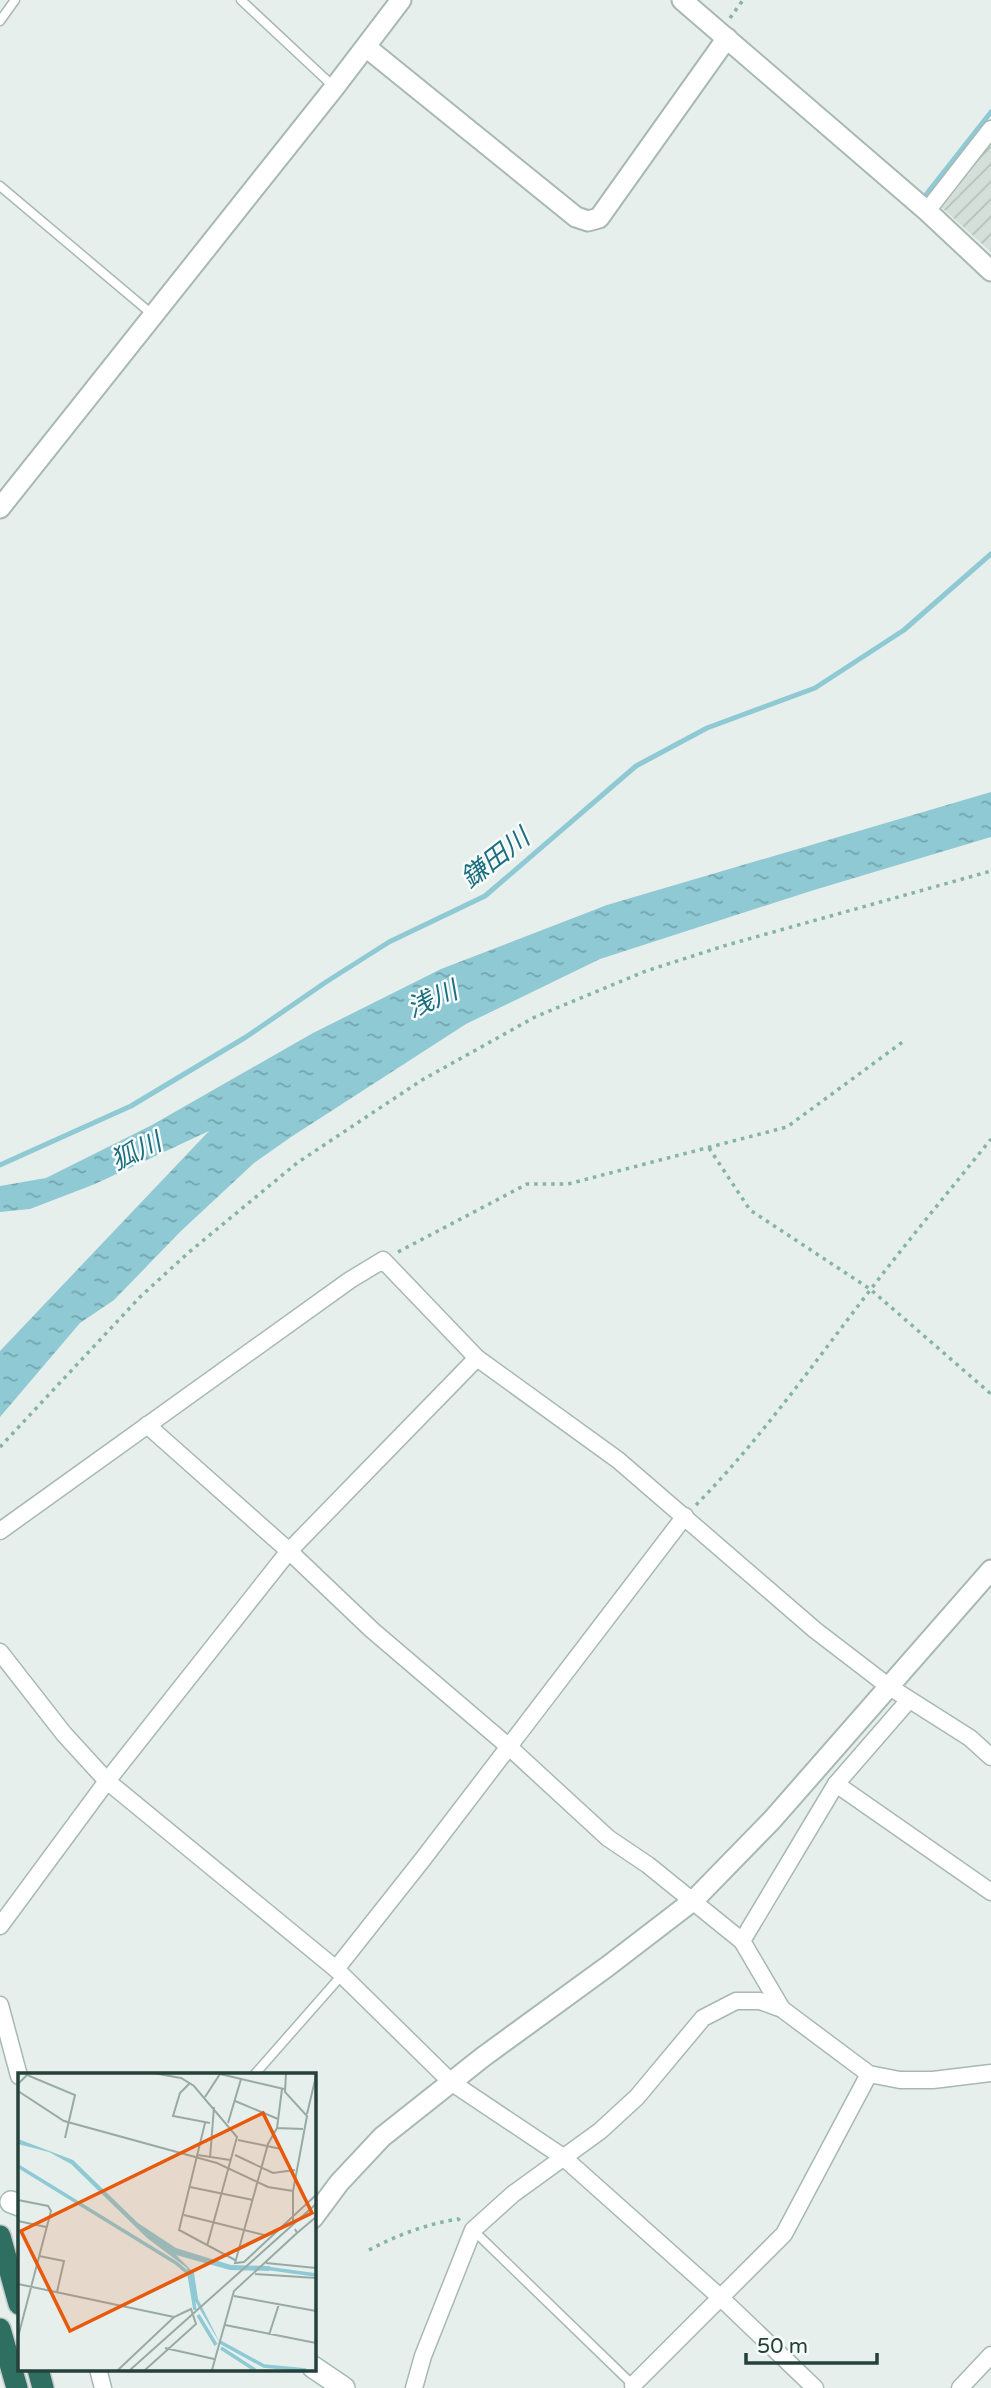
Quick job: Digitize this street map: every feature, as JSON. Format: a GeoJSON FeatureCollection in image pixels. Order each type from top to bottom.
{"type":"FeatureCollection","features":[{"type":"Feature","properties":{"kind":"highway"},"geometry":{"type":"LineString","coordinates":[[0,2236],[18,2300]]}},
{"type":"Feature","properties":{"kind":"highway"},"geometry":{"type":"LineString","coordinates":[[0,2329],[17,2388]]}},
{"type":"Feature","properties":{"kind":"highway"},"geometry":{"type":"LineString","coordinates":[[38,2370],[43,2388]]}},
{"type":"Feature","properties":{"kind":"main road"},"geometry":{"type":"LineString","coordinates":[[315,2368],[344,2388]]}},
{"type":"Feature","properties":{"kind":"street"},"geometry":{"type":"LineString","coordinates":[[0,508],[401,0]]}},
{"type":"Feature","properties":{"kind":"street"},"geometry":{"type":"LineString","coordinates":[[682,0],[927,211],[991,271]]}},
{"type":"Feature","properties":{"kind":"street"},"geometry":{"type":"LineString","coordinates":[[366,47],[576,217],[588,221],[599,218],[727,38]]}},
{"type":"Feature","properties":{"kind":"street"},"geometry":{"type":"LineString","coordinates":[[927,211],[991,129]]}},
{"type":"Feature","properties":{"kind":"street"},"geometry":{"type":"LineString","coordinates":[[0,1531],[383,1259],[477,1358],[618,1460],[814,1630],[888,1686],[970,1738],[991,1757]]}},
{"type":"Feature","properties":{"kind":"street"},"geometry":{"type":"LineString","coordinates":[[0,1926],[107,1781],[289,1552],[477,1358]]}},
{"type":"Feature","properties":{"kind":"street"},"geometry":{"type":"LineString","coordinates":[[147,1425],[372,1630],[508,1746],[608,1838],[649,1865],[742,1941],[782,2010]]}},
{"type":"Feature","properties":{"kind":"street"},"geometry":{"type":"LineString","coordinates":[[339,1972],[685,1516]]}},
{"type":"Feature","properties":{"kind":"street"},"geometry":{"type":"LineString","coordinates":[[315,2215],[339,2183],[382,2137],[694,1900],[772,1820],[991,1570]]}},
{"type":"Feature","properties":{"kind":"street"},"geometry":{"type":"LineString","coordinates":[[0,1652],[64,1734],[107,1781],[339,1972],[451,2082],[564,2157],[721,2298],[815,2388]]}},
{"type":"Feature","properties":{"kind":"street"},"geometry":{"type":"LineString","coordinates":[[742,1941],[836,1784],[909,1700]]}},
{"type":"Feature","properties":{"kind":"street"},"geometry":{"type":"LineString","coordinates":[[836,1784],[991,1892]]}},
{"type":"Feature","properties":{"kind":"street"},"geometry":{"type":"LineString","coordinates":[[414,2388],[422,2356],[473,2230],[513,2194],[600,2131],[637,2097],[703,2018],[736,2001],[760,2001],[782,2010],[869,2074],[900,2080],[922,2080],[991,2073]]}},
{"type":"Feature","properties":{"kind":"street"},"geometry":{"type":"LineString","coordinates":[[0,2005],[18,2073]]}},
{"type":"Feature","properties":{"kind":"street"},"geometry":{"type":"LineString","coordinates":[[632,2387],[784,2234],[869,2074]]}},
{"type":"Feature","properties":{"kind":"street"},"geometry":{"type":"LineString","coordinates":[[960,2388],[991,2355]]}},
{"type":"Feature","properties":{"kind":"street"},"geometry":{"type":"LineString","coordinates":[[98,2370],[103,2388]]}},
{"type":"Feature","properties":{"kind":"lane"},"geometry":{"type":"LineString","coordinates":[[0,21],[15,0]]}},
{"type":"Feature","properties":{"kind":"lane"},"geometry":{"type":"LineString","coordinates":[[241,0],[334,88]]}},
{"type":"Feature","properties":{"kind":"lane"},"geometry":{"type":"LineString","coordinates":[[0,186],[153,315]]}},
{"type":"Feature","properties":{"kind":"lane"},"geometry":{"type":"LineString","coordinates":[[256,2073],[339,1972]]}},
{"type":"Feature","properties":{"kind":"lane"},"geometry":{"type":"LineString","coordinates":[[473,2230],[632,2387]]}},
{"type":"Feature","properties":{"kind":"path"},"geometry":{"type":"LineString","coordinates":[[0,1447],[140,1297],[188,1253],[297,1163],[422,1080],[535,1017],[646,971],[727,945],[991,872]]}},
{"type":"Feature","properties":{"kind":"path"},"geometry":{"type":"LineString","coordinates":[[383,1259],[527,1184],[568,1184],[788,1127],[904,1041]]}},
{"type":"Feature","properties":{"kind":"path"},"geometry":{"type":"LineString","coordinates":[[685,1516],[725,1475],[991,1139]]}},
{"type":"Feature","properties":{"kind":"path"},"geometry":{"type":"LineString","coordinates":[[709,1148],[750,1210],[870,1289],[991,1394]]}},
{"type":"Feature","properties":{"kind":"path"},"geometry":{"type":"LineString","coordinates":[[369,2250],[434,2223],[458,2220],[473,2230]]}},
{"type":"Feature","properties":{"kind":"shaded area"},"geometry":{"type":"Polygon","coordinates":[[[991,142],[991,252],[940,206],[991,142]]]}},
{"type":"Feature","properties":{"kind":"water"},"geometry":{"type":"Polygon","coordinates":[[[991,792],[991,837],[814,890],[600,959],[466,1024],[254,1163],[181,1231],[114,1300],[80,1323],[0,1417],[0,1351],[209,1131],[95,1184],[30,1209],[0,1212],[0,1186],[46,1178],[152,1125],[313,1033],[441,969],[607,905],[991,792]]]}},
{"type":"Feature","properties":{"kind":"waterway"},"geometry":{"type":"LineString","coordinates":[[925,196],[991,112]]}},
{"type":"Feature","properties":{"kind":"waterway","name":"鎌田川"},"geometry":{"type":"LineString","coordinates":[[0,1165],[131,1106],[246,1037],[389,942],[485,896],[636,766],[707,728],[815,688],[904,630],[991,554]]}},
{"type":"Feature","properties":{"kind":"water label","name":"浅川"},"geometry":{"type":"Point","coordinates":[432,999]}},
{"type":"Feature","properties":{"kind":"water label","name":"狐川"},"geometry":{"type":"Point","coordinates":[136,1151]}}]}
